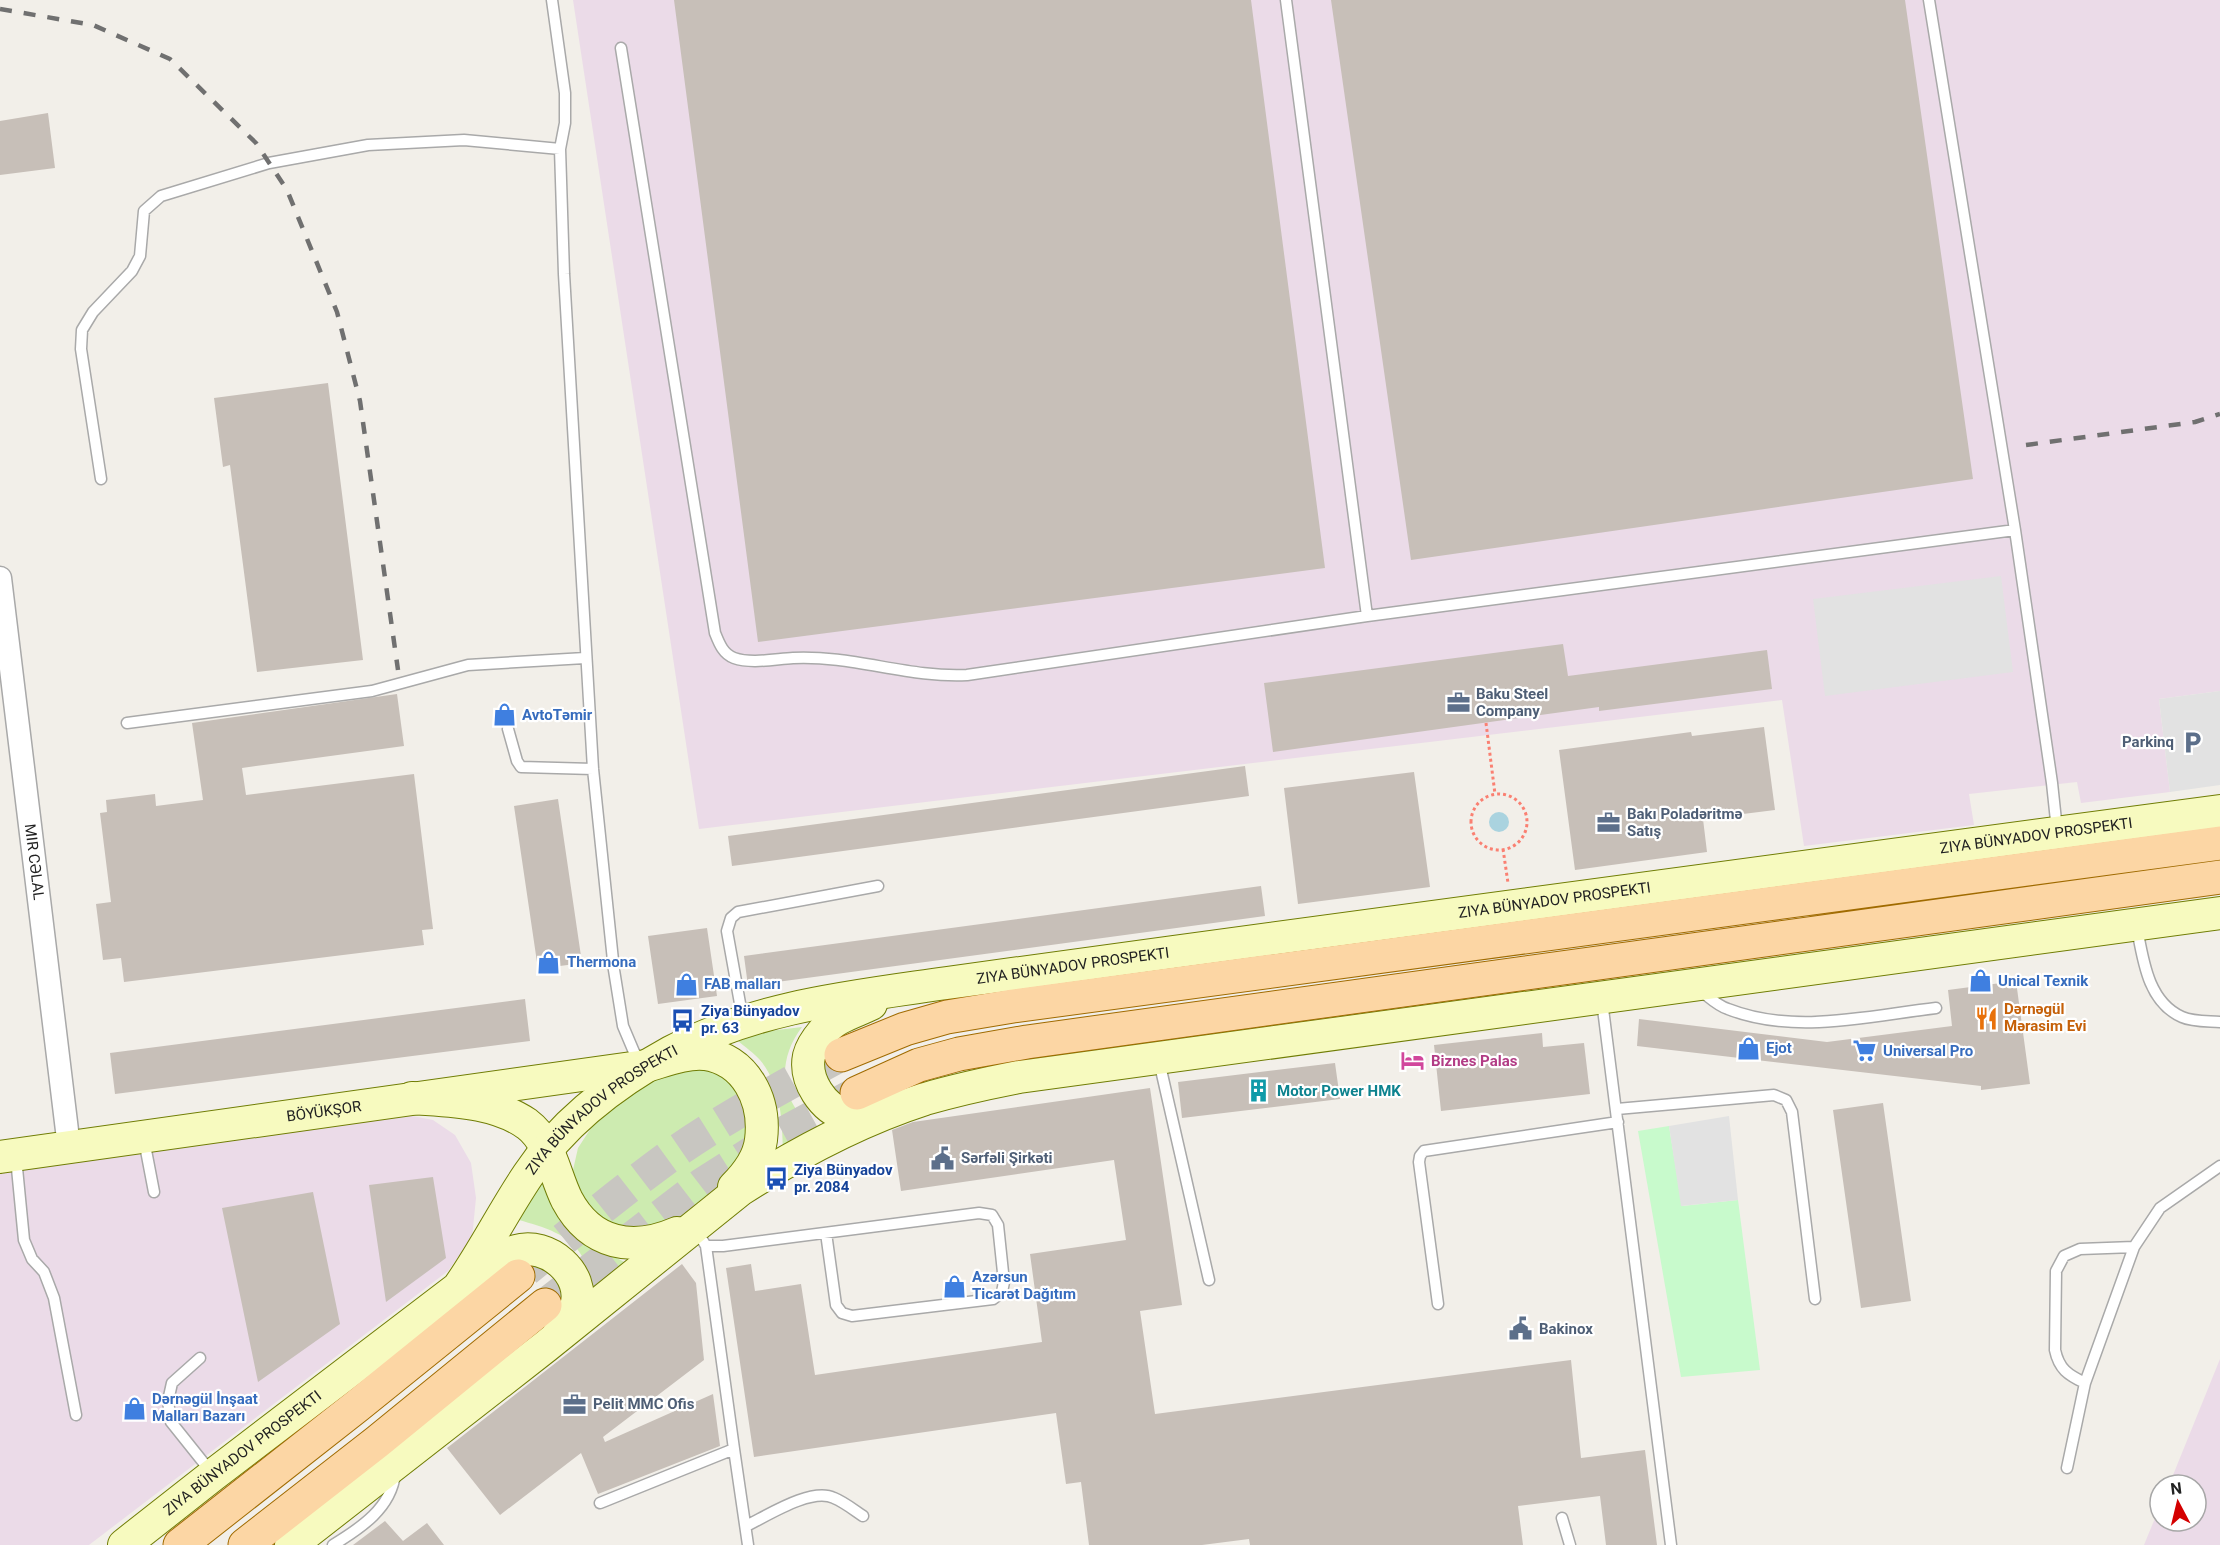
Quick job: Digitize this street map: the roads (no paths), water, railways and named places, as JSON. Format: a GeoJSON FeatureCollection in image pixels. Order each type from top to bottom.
{"type":"FeatureCollection","features":[{"type":"Feature","properties":{"kind":"main road","name":"ZIYA BÜNYADOV PROSPEKTI"},"geometry":{"type":"LineString","coordinates":[[124,1545],[458,1288],[530,1173],[548,1150],[589,1108],[646,1066],[743,1020],[802,1006],[905,989],[1511,905],[2220,811]]}},
{"type":"Feature","properties":{"kind":"main road"},"geometry":{"type":"LineString","coordinates":[[841,1055],[871,1041],[915,1026],[947,1017],[1013,1006],[2220,843]]}},
{"type":"Feature","properties":{"kind":"main road"},"geometry":{"type":"LineString","coordinates":[[857,1092],[919,1065],[959,1054],[1027,1042],[2220,877]]}},
{"type":"Feature","properties":{"kind":"main road"},"geometry":{"type":"LineString","coordinates":[[905,989],[836,1020],[815,1042],[809,1054],[811,1080],[817,1091],[835,1110],[848,1115],[865,1116],[897,1109],[950,1092],[1019,1077],[2220,913]]}},
{"type":"Feature","properties":{"kind":"main road"},"geometry":{"type":"LineString","coordinates":[[646,1066],[693,1055],[718,1057],[740,1069],[756,1092],[761,1121],[761,1140],[757,1154],[749,1169],[699,1236]]}},
{"type":"Feature","properties":{"kind":"main road","name":"BÖYÜKŞOR"},"geometry":{"type":"LineString","coordinates":[[8,1156],[646,1066]]}},
{"type":"Feature","properties":{"kind":"main road"},"geometry":{"type":"LineString","coordinates":[[412,1098],[453,1101],[501,1111],[528,1125],[540,1136],[548,1150],[567,1199],[575,1212],[600,1234],[614,1241],[636,1244],[665,1238],[699,1236]]}},
{"type":"Feature","properties":{"kind":"main road"},"geometry":{"type":"LineString","coordinates":[[291,1545],[545,1347],[699,1236],[763,1176],[897,1109]]}},
{"type":"Feature","properties":{"kind":"main road"},"geometry":{"type":"LineString","coordinates":[[458,1288],[500,1258],[517,1250],[531,1249],[545,1252],[559,1260],[574,1282],[576,1306],[570,1318],[545,1347]]}},
{"type":"Feature","properties":{"kind":"main road"},"geometry":{"type":"LineString","coordinates":[[180,1545],[518,1276]]}},
{"type":"Feature","properties":{"kind":"main road"},"geometry":{"type":"LineString","coordinates":[[245,1545],[377,1442],[545,1305]]}},
{"type":"Feature","properties":{"kind":"street","name":"MIR CƏLAL"},"geometry":{"type":"LineString","coordinates":[[0,578],[69,1147]]}},
{"type":"Feature","properties":{"kind":"lane"},"geometry":{"type":"LineString","coordinates":[[552,0],[565,93],[565,123],[560,149],[564,274],[593,769],[614,970],[623,1026],[634,1052],[646,1066]]}},
{"type":"Feature","properties":{"kind":"lane"},"geometry":{"type":"LineString","coordinates":[[1286,0],[1367,616]]}},
{"type":"Feature","properties":{"kind":"lane"},"geometry":{"type":"LineString","coordinates":[[1929,0],[2015,530],[2058,833]]}},
{"type":"Feature","properties":{"kind":"lane"},"geometry":{"type":"LineString","coordinates":[[621,48],[715,633],[722,649],[733,658],[750,660],[834,658],[947,676],[967,675],[1367,616],[2015,530]]}},
{"type":"Feature","properties":{"kind":"lane"},"geometry":{"type":"LineString","coordinates":[[101,479],[81,350],[82,330],[93,312],[132,271],[140,256],[144,211],[161,196],[269,163],[368,145],[464,140],[560,149]]}},
{"type":"Feature","properties":{"kind":"lane"},"geometry":{"type":"LineString","coordinates":[[127,723],[372,691],[468,665],[585,658]]}},
{"type":"Feature","properties":{"kind":"lane"},"geometry":{"type":"LineString","coordinates":[[508,729],[520,767],[593,769]]}},
{"type":"Feature","properties":{"kind":"lane"},"geometry":{"type":"LineString","coordinates":[[743,1020],[727,931],[731,918],[738,912],[878,886]]}},
{"type":"Feature","properties":{"kind":"lane"},"geometry":{"type":"LineString","coordinates":[[2137,924],[2152,988],[2163,1003],[2183,1018],[2220,1022]]}},
{"type":"Feature","properties":{"kind":"lane"},"geometry":{"type":"LineString","coordinates":[[1694,985],[1726,1009],[1768,1020],[1814,1022],[1936,1008]]}},
{"type":"Feature","properties":{"kind":"lane"},"geometry":{"type":"LineString","coordinates":[[1601,998],[1671,1545]]}},
{"type":"Feature","properties":{"kind":"lane"},"geometry":{"type":"LineString","coordinates":[[1158,1058],[1209,1280]]}},
{"type":"Feature","properties":{"kind":"lane"},"geometry":{"type":"LineString","coordinates":[[1617,1109],[1774,1095],[1786,1100],[1792,1112],[1815,1299]]}},
{"type":"Feature","properties":{"kind":"lane"},"geometry":{"type":"LineString","coordinates":[[1438,1304],[1419,1162],[1424,1151],[1618,1122]]}},
{"type":"Feature","properties":{"kind":"lane"},"geometry":{"type":"LineString","coordinates":[[143,1136],[154,1192]]}},
{"type":"Feature","properties":{"kind":"lane"},"geometry":{"type":"LineString","coordinates":[[8,1156],[24,1240],[32,1258],[47,1278],[54,1298],[76,1415]]}},
{"type":"Feature","properties":{"kind":"lane"},"geometry":{"type":"LineString","coordinates":[[2067,1468],[2085,1383],[2134,1247],[2160,1208],[2220,1166]]}},
{"type":"Feature","properties":{"kind":"lane"},"geometry":{"type":"LineString","coordinates":[[699,1236],[723,1246],[979,1213],[992,1215],[998,1225],[1004,1282],[1002,1292],[993,1299],[852,1316],[842,1313],[836,1305],[826,1233]]}},
{"type":"Feature","properties":{"kind":"lane"},"geometry":{"type":"LineString","coordinates":[[699,1236],[748,1545]]}},
{"type":"Feature","properties":{"kind":"lane"},"geometry":{"type":"LineString","coordinates":[[2085,1383],[2066,1374],[2057,1363],[2055,1350],[2056,1271],[2064,1256],[2080,1249],[2134,1247]]}},
{"type":"Feature","properties":{"kind":"lane"},"geometry":{"type":"LineString","coordinates":[[200,1358],[172,1383],[168,1401],[171,1422],[213,1475]]}},
{"type":"Feature","properties":{"kind":"lane"},"geometry":{"type":"LineString","coordinates":[[600,1503],[734,1449]]}},
{"type":"Feature","properties":{"kind":"lane"},"geometry":{"type":"LineString","coordinates":[[333,1545],[377,1513],[387,1500],[393,1484],[395,1464]]}},
{"type":"Feature","properties":{"kind":"lane"},"geometry":{"type":"LineString","coordinates":[[746,1526],[801,1499],[820,1496],[833,1497],[862,1516]]}},
{"type":"Feature","properties":{"kind":"lane"},"geometry":{"type":"LineString","coordinates":[[1562,1518],[1570,1545]]}},
{"type":"Feature","properties":{"kind":"water"},"geometry":{"type":"Polygon","coordinates":[[[1499,812],[1506,815],[1509,822],[1506,829],[1499,832],[1492,829],[1489,822],[1492,815],[1499,812]]]}},
{"type":"Feature","properties":{"kind":"tunnel"},"geometry":{"type":"LineString","coordinates":[[526,1270],[694,1139],[841,1055]]}},
{"type":"Feature","properties":{"kind":"tunnel"},"geometry":{"type":"LineString","coordinates":[[545,1305],[701,1185],[778,1136],[855,1094]]}},
{"type":"Feature","properties":{"kind":"railway"},"geometry":{"type":"LineString","coordinates":[[0,9],[93,25],[170,59],[256,143],[287,190],[337,312],[360,401],[398,670]]}},
{"type":"Feature","properties":{"kind":"railway"},"geometry":{"type":"LineString","coordinates":[[2026,445],[2195,422],[2220,414]]}},
{"type":"Feature","properties":{"kind":"place","name":"Baku Steel Company"},"geometry":{"type":"Point","coordinates":[1458,703]}},
{"type":"Feature","properties":{"kind":"place","name":"AvtoTəmir"},"geometry":{"type":"Point","coordinates":[504,715]}},
{"type":"Feature","properties":{"kind":"place","name":"Parkinq"},"geometry":{"type":"Point","coordinates":[2192,742]}},
{"type":"Feature","properties":{"kind":"place","name":"Bakı Poladəritmə Satış"},"geometry":{"type":"Point","coordinates":[1609,823]}},
{"type":"Feature","properties":{"kind":"place","name":"Thermona"},"geometry":{"type":"Point","coordinates":[549,962]}},
{"type":"Feature","properties":{"kind":"place","name":"Unical Texnik"},"geometry":{"type":"Point","coordinates":[1980,981]}},
{"type":"Feature","properties":{"kind":"place","name":"FAB malları"},"geometry":{"type":"Point","coordinates":[686,984]}},
{"type":"Feature","properties":{"kind":"place","name":"Dərnəgül Mərasim Evi"},"geometry":{"type":"Point","coordinates":[1986,1018]}},
{"type":"Feature","properties":{"kind":"place","name":"Ziya Bünyadov pr. 63"},"geometry":{"type":"Point","coordinates":[683,1020]}},
{"type":"Feature","properties":{"kind":"place","name":"Ejot"},"geometry":{"type":"Point","coordinates":[1748,1048]}},
{"type":"Feature","properties":{"kind":"place","name":"Universal Pro"},"geometry":{"type":"Point","coordinates":[1865,1051]}},
{"type":"Feature","properties":{"kind":"place","name":"Biznes Palas"},"geometry":{"type":"Point","coordinates":[1413,1061]}},
{"type":"Feature","properties":{"kind":"place","name":"Motor Power HMK"},"geometry":{"type":"Point","coordinates":[1259,1091]}},
{"type":"Feature","properties":{"kind":"place","name":"Sərfəli Şirkəti"},"geometry":{"type":"Point","coordinates":[943,1158]}},
{"type":"Feature","properties":{"kind":"place","name":"Ziya Bünyadov pr. 2084"},"geometry":{"type":"Point","coordinates":[776,1179]}},
{"type":"Feature","properties":{"kind":"place","name":"Azərsun Ticarət Dağıtım"},"geometry":{"type":"Point","coordinates":[954,1286]}},
{"type":"Feature","properties":{"kind":"place","name":"Bakinox"},"geometry":{"type":"Point","coordinates":[1521,1329]}},
{"type":"Feature","properties":{"kind":"place","name":"Pelit MMC Ofis"},"geometry":{"type":"Point","coordinates":[575,1404]}},
{"type":"Feature","properties":{"kind":"place","name":"Dərnəgül İnşaat Malları Bazarı"},"geometry":{"type":"Point","coordinates":[134,1408]}}]}
